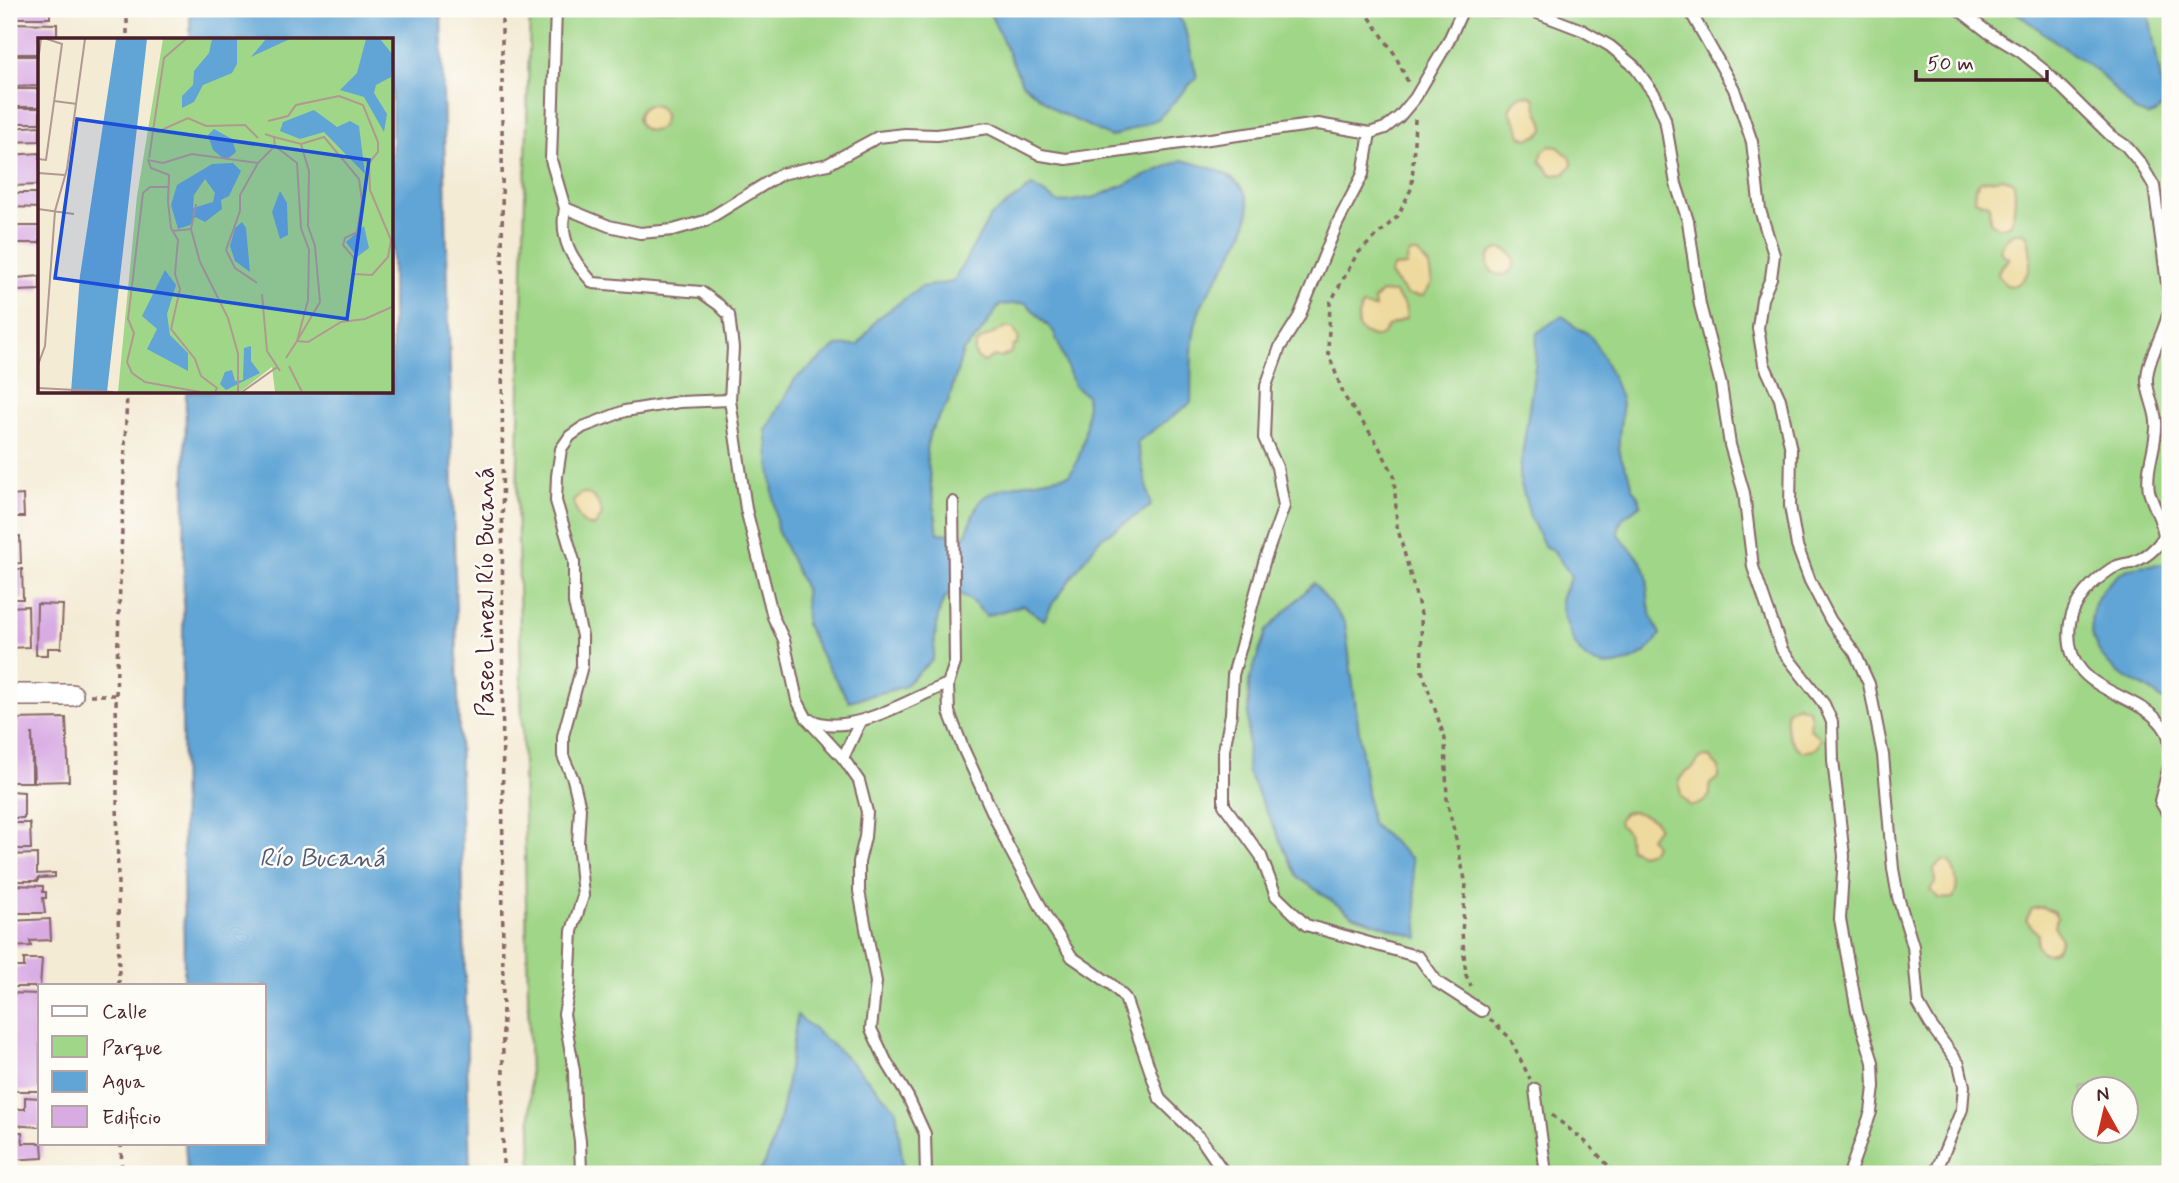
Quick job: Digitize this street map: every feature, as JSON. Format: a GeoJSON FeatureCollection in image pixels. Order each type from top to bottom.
{"type":"FeatureCollection","features":[{"type":"Feature","properties":{"kind":"street"},"geometry":{"type":"LineString","coordinates":[[9,695],[72,695]]}},
{"type":"Feature","properties":{"kind":"lane"},"geometry":{"type":"LineString","coordinates":[[556,9],[551,160],[565,208],[562,228],[577,266],[593,283],[701,292],[719,304],[729,315],[733,348],[730,400],[746,509],[773,617],[784,640],[796,700],[807,719],[843,758],[859,781],[867,812],[859,891],[876,982],[871,1029],[925,1134],[926,1174]]}},
{"type":"Feature","properties":{"kind":"lane"},"geometry":{"type":"LineString","coordinates":[[595,9],[601,9]]}},
{"type":"Feature","properties":{"kind":"lane"},"geometry":{"type":"LineString","coordinates":[[565,208],[609,226],[640,233],[673,230],[705,220],[781,174],[828,164],[878,137],[905,134],[937,135],[989,128],[1041,155],[1066,159],[1318,124],[1370,133],[1385,128],[1399,117],[1415,98],[1463,9]]}},
{"type":"Feature","properties":{"kind":"lane"},"geometry":{"type":"LineString","coordinates":[[1527,9],[1582,30],[1610,46],[1634,66],[1655,95],[1665,119],[1676,184],[1688,221],[1700,304],[1721,385],[1730,444],[1748,511],[1753,568],[1782,650],[1824,704],[1832,722],[1833,760],[1844,856],[1840,919],[1857,1011],[1873,1062],[1874,1087],[1871,1112],[1849,1174]]}},
{"type":"Feature","properties":{"kind":"lane"},"geometry":{"type":"LineString","coordinates":[[1689,9],[1734,89],[1752,142],[1760,210],[1774,255],[1771,278],[1762,299],[1758,328],[1765,364],[1780,399],[1791,450],[1790,506],[1797,546],[1810,582],[1831,621],[1855,653],[1869,684],[1883,755],[1895,878],[1913,946],[1918,1003],[1959,1064],[1964,1086],[1962,1109],[1935,1174]]}},
{"type":"Feature","properties":{"kind":"lane"},"geometry":{"type":"LineString","coordinates":[[1958,9],[2046,72],[2111,136],[2126,146],[2154,186],[2170,306],[2167,324],[2151,359],[2147,379],[2156,422],[2149,467],[2150,491],[2164,537],[2155,551],[2136,561],[2112,568],[2080,597],[2070,622],[2071,649],[2081,670],[2105,690],[2151,714],[2167,732],[2170,746]]}},
{"type":"Feature","properties":{"kind":"lane"},"geometry":{"type":"LineString","coordinates":[[1370,133],[1363,174],[1337,224],[1300,317],[1280,347],[1266,386],[1264,438],[1277,467],[1284,506],[1265,559],[1233,675],[1231,713],[1224,750],[1224,805],[1261,856],[1276,896],[1306,925],[1419,957],[1437,982],[1482,1012]]}},
{"type":"Feature","properties":{"kind":"lane"},"geometry":{"type":"LineString","coordinates":[[581,1174],[574,1071],[564,1014],[569,989],[572,932],[583,896],[578,843],[580,808],[573,779],[563,756],[563,736],[582,666],[582,636],[574,603],[574,561],[556,501],[556,476],[561,449],[570,436],[583,427],[625,411],[679,402],[730,400]]}},
{"type":"Feature","properties":{"kind":"lane"},"geometry":{"type":"LineString","coordinates":[[953,502],[955,663],[948,684],[949,712],[963,748],[1008,846],[1048,920],[1072,957],[1112,985],[1125,998],[1160,1099],[1200,1139],[1226,1174]]}},
{"type":"Feature","properties":{"kind":"lane"},"geometry":{"type":"LineString","coordinates":[[807,719],[824,726],[860,722],[948,684]]}},
{"type":"Feature","properties":{"kind":"lane"},"geometry":{"type":"LineString","coordinates":[[843,758],[860,722]]}},
{"type":"Feature","properties":{"kind":"lane"},"geometry":{"type":"LineString","coordinates":[[2170,762],[2160,801],[2170,818]]}},
{"type":"Feature","properties":{"kind":"lane"},"geometry":{"type":"LineString","coordinates":[[1535,1089],[1546,1174]]}},
{"type":"Feature","properties":{"kind":"path"},"geometry":{"type":"LineString","coordinates":[[127,9],[127,38]]}},
{"type":"Feature","properties":{"kind":"path","name":"Paseo Lineal Río Bucaná"},"geometry":{"type":"LineString","coordinates":[[502,9],[503,1174]]}},
{"type":"Feature","properties":{"kind":"path"},"geometry":{"type":"LineString","coordinates":[[1364,9],[1394,53],[1415,98],[1412,187],[1398,216],[1357,254],[1330,303],[1328,352],[1344,396],[1375,440],[1394,475],[1396,526],[1421,614],[1422,671],[1445,739],[1447,800],[1466,884],[1462,932],[1466,975],[1482,1012],[1510,1038],[1547,1111],[1588,1144],[1616,1174]]}},
{"type":"Feature","properties":{"kind":"path"},"geometry":{"type":"LineString","coordinates":[[119,984],[116,695],[127,394]]}},
{"type":"Feature","properties":{"kind":"path"},"geometry":{"type":"LineString","coordinates":[[72,695],[116,695]]}},
{"type":"Feature","properties":{"kind":"path"},"geometry":{"type":"LineString","coordinates":[[121,1144],[122,1174]]}},
{"type":"Feature","properties":{"kind":"green space"},"geometry":{"type":"Polygon","coordinates":[[[530,9],[2170,9],[2170,1174],[532,1174],[517,497],[530,9]]]}},
{"type":"Feature","properties":{"kind":"sand"},"geometry":{"type":"Polygon","coordinates":[[[1522,95],[1535,99],[1544,126],[1539,135],[1528,139],[1521,136],[1509,110],[1514,100],[1522,95]]]}},
{"type":"Feature","properties":{"kind":"sand"},"geometry":{"type":"Polygon","coordinates":[[[651,105],[660,109],[664,118],[660,127],[651,131],[642,127],[638,118],[642,109],[651,105]]]}},
{"type":"Feature","properties":{"kind":"sand"},"geometry":{"type":"Polygon","coordinates":[[[1549,146],[1558,147],[1571,158],[1572,165],[1564,174],[1552,175],[1540,161],[1543,151],[1549,146]]]}},
{"type":"Feature","properties":{"kind":"sand"},"geometry":{"type":"Polygon","coordinates":[[[2002,178],[2013,181],[2015,203],[2011,224],[1999,228],[1990,222],[1989,204],[1974,200],[1975,188],[1981,181],[2002,178]]]}},
{"type":"Feature","properties":{"kind":"sand"},"geometry":{"type":"Polygon","coordinates":[[[2014,233],[2024,233],[2027,236],[2030,265],[2020,283],[2013,286],[2006,285],[1998,271],[2009,258],[2002,254],[2001,247],[2014,233]]]}},
{"type":"Feature","properties":{"kind":"sand"},"geometry":{"type":"Polygon","coordinates":[[[1501,249],[1510,253],[1514,262],[1510,271],[1501,275],[1492,271],[1488,262],[1492,253],[1501,249]]]}},
{"type":"Feature","properties":{"kind":"sand"},"geometry":{"type":"Polygon","coordinates":[[[1411,253],[1418,253],[1429,266],[1432,283],[1423,296],[1407,295],[1390,275],[1393,267],[1406,266],[1411,253]]]}},
{"type":"Feature","properties":{"kind":"sand"},"geometry":{"type":"Polygon","coordinates":[[[1381,292],[1395,293],[1405,306],[1407,318],[1388,326],[1379,337],[1372,337],[1358,327],[1358,316],[1362,306],[1375,308],[1374,300],[1381,292]]]}},
{"type":"Feature","properties":{"kind":"sand"},"geometry":{"type":"Polygon","coordinates":[[[1006,327],[1014,329],[1019,339],[1012,352],[1001,358],[994,356],[984,362],[977,358],[974,352],[977,343],[1006,327]]]}},
{"type":"Feature","properties":{"kind":"sand"},"geometry":{"type":"Polygon","coordinates":[[[581,493],[593,497],[600,507],[602,515],[595,526],[585,524],[578,515],[573,501],[581,493]]]}},
{"type":"Feature","properties":{"kind":"sand"},"geometry":{"type":"Polygon","coordinates":[[[1797,705],[1808,709],[1811,717],[1810,729],[1821,738],[1813,750],[1803,752],[1798,749],[1788,734],[1787,711],[1797,705]]]}},
{"type":"Feature","properties":{"kind":"sand"},"geometry":{"type":"Polygon","coordinates":[[[1709,757],[1719,768],[1719,777],[1709,785],[1710,795],[1706,800],[1690,806],[1681,796],[1679,780],[1700,758],[1709,757]]]}},
{"type":"Feature","properties":{"kind":"sand"},"geometry":{"type":"Polygon","coordinates":[[[1633,811],[1655,820],[1658,827],[1650,838],[1655,845],[1652,851],[1641,854],[1630,849],[1627,832],[1620,825],[1619,819],[1624,813],[1633,811]]]}},
{"type":"Feature","properties":{"kind":"sand"},"geometry":{"type":"Polygon","coordinates":[[[1943,861],[1951,864],[1955,874],[1957,884],[1953,898],[1939,899],[1931,890],[1935,883],[1934,868],[1943,861]]]}},
{"type":"Feature","properties":{"kind":"sand"},"geometry":{"type":"Polygon","coordinates":[[[2042,907],[2053,911],[2057,917],[2055,927],[2061,940],[2056,949],[2048,953],[2041,952],[2037,945],[2038,934],[2026,920],[2032,909],[2042,907]]]}},
{"type":"Feature","properties":{"kind":"water","name":"Río Bucaná"},"geometry":{"type":"Polygon","coordinates":[[[190,9],[441,9],[470,1174],[187,1174],[185,1144],[266,1144],[266,984],[184,984],[182,716],[186,394],[394,394],[394,38],[190,38],[190,9]]]}},
{"type":"Feature","properties":{"kind":"water"},"geometry":{"type":"Polygon","coordinates":[[[988,9],[1173,9],[1184,25],[1197,77],[1158,119],[1111,137],[1058,112],[1022,83],[988,9]]]}},
{"type":"Feature","properties":{"kind":"water"},"geometry":{"type":"Polygon","coordinates":[[[2011,9],[2148,9],[2165,103],[2156,113],[2148,116],[2135,111],[2099,73],[2011,9]]]}},
{"type":"Feature","properties":{"kind":"water"},"geometry":{"type":"Polygon","coordinates":[[[1182,160],[1223,173],[1241,186],[1248,202],[1248,219],[1241,237],[1209,291],[1197,318],[1192,354],[1191,403],[1137,442],[1151,506],[1100,539],[1053,603],[1044,620],[1023,605],[986,616],[970,600],[958,594],[949,595],[939,614],[933,659],[903,687],[849,701],[806,625],[805,589],[777,530],[766,430],[795,379],[837,346],[858,345],[877,319],[921,287],[953,282],[990,217],[1032,186],[1060,203],[1096,197],[1182,160]],[[1026,303],[1000,305],[979,335],[963,351],[948,403],[930,432],[926,450],[938,533],[966,535],[977,506],[988,494],[1069,475],[1074,467],[1084,437],[1086,395],[1074,386],[1054,332],[1026,303]]]}},
{"type":"Feature","properties":{"kind":"water"},"geometry":{"type":"Polygon","coordinates":[[[1561,316],[1591,337],[1613,378],[1622,405],[1620,453],[1641,505],[1625,516],[1618,534],[1640,559],[1645,569],[1649,606],[1660,634],[1653,645],[1640,656],[1613,665],[1595,663],[1576,647],[1563,614],[1561,601],[1571,576],[1553,550],[1545,547],[1530,517],[1519,477],[1535,367],[1537,333],[1561,316]]]}},
{"type":"Feature","properties":{"kind":"water"},"geometry":{"type":"Polygon","coordinates":[[[2170,562],[2170,706],[2155,693],[2116,671],[2104,658],[2096,645],[2092,617],[2095,603],[2103,590],[2128,569],[2170,562]]]}},
{"type":"Feature","properties":{"kind":"water"},"geometry":{"type":"Polygon","coordinates":[[[1314,583],[1345,623],[1371,823],[1412,859],[1419,938],[1352,915],[1298,877],[1247,771],[1249,682],[1266,631],[1314,583]]]}},
{"type":"Feature","properties":{"kind":"water"},"geometry":{"type":"Polygon","coordinates":[[[797,1015],[846,1057],[896,1109],[904,1174],[758,1174],[779,1120],[797,1015]]]}},
{"type":"Feature","properties":{"kind":"building"},"geometry":{"type":"Polygon","coordinates":[[[10,9],[50,9],[50,18],[10,18],[10,9]]]}},
{"type":"Feature","properties":{"kind":"building"},"geometry":{"type":"Polygon","coordinates":[[[9,23],[57,24],[57,38],[38,38],[38,54],[9,54],[9,23]]]}},
{"type":"Feature","properties":{"kind":"building"},"geometry":{"type":"Polygon","coordinates":[[[9,56],[38,56],[38,86],[9,87],[9,56]]]}},
{"type":"Feature","properties":{"kind":"building"},"geometry":{"type":"Polygon","coordinates":[[[10,89],[38,89],[38,107],[11,107],[10,89]]]}},
{"type":"Feature","properties":{"kind":"building"},"geometry":{"type":"Polygon","coordinates":[[[16,108],[38,108],[38,123],[16,123],[16,108]]]}},
{"type":"Feature","properties":{"kind":"building"},"geometry":{"type":"Polygon","coordinates":[[[38,126],[38,141],[10,142],[9,128],[38,126]]]}},
{"type":"Feature","properties":{"kind":"building"},"geometry":{"type":"Polygon","coordinates":[[[38,153],[38,185],[10,186],[9,155],[38,153]]]}},
{"type":"Feature","properties":{"kind":"building"},"geometry":{"type":"Polygon","coordinates":[[[9,193],[38,193],[38,208],[9,207],[9,193]]]}},
{"type":"Feature","properties":{"kind":"building"},"geometry":{"type":"Polygon","coordinates":[[[9,226],[38,226],[38,243],[9,243],[9,226]]]}},
{"type":"Feature","properties":{"kind":"building"},"geometry":{"type":"Polygon","coordinates":[[[38,276],[38,290],[18,291],[17,278],[38,276]]]}},
{"type":"Feature","properties":{"kind":"building"},"geometry":{"type":"Polygon","coordinates":[[[23,495],[24,517],[9,517],[9,496],[23,495]]]}},
{"type":"Feature","properties":{"kind":"building"},"geometry":{"type":"Polygon","coordinates":[[[20,536],[21,563],[9,564],[9,537],[20,536]]]}},
{"type":"Feature","properties":{"kind":"building"},"geometry":{"type":"Polygon","coordinates":[[[9,569],[22,569],[23,599],[9,599],[9,569]]]}},
{"type":"Feature","properties":{"kind":"building"},"geometry":{"type":"Polygon","coordinates":[[[37,604],[63,605],[61,648],[48,648],[48,655],[36,655],[37,604]]]}},
{"type":"Feature","properties":{"kind":"building"},"geometry":{"type":"Polygon","coordinates":[[[28,606],[29,647],[9,648],[9,607],[28,606]]]}},
{"type":"Feature","properties":{"kind":"building"},"geometry":{"type":"Polygon","coordinates":[[[66,718],[69,781],[34,782],[32,733],[32,782],[9,782],[9,719],[66,718]]]}},
{"type":"Feature","properties":{"kind":"building"},"geometry":{"type":"Polygon","coordinates":[[[9,791],[24,792],[24,818],[9,818],[9,791]]]}},
{"type":"Feature","properties":{"kind":"building"},"geometry":{"type":"Polygon","coordinates":[[[9,823],[30,823],[31,849],[9,849],[9,823]]]}},
{"type":"Feature","properties":{"kind":"building"},"geometry":{"type":"Polygon","coordinates":[[[37,854],[37,874],[55,873],[55,877],[38,878],[38,881],[9,881],[9,855],[37,854]]]}},
{"type":"Feature","properties":{"kind":"building"},"geometry":{"type":"Polygon","coordinates":[[[9,885],[43,886],[43,892],[46,892],[46,898],[43,898],[45,913],[10,913],[9,885]]]}},
{"type":"Feature","properties":{"kind":"building"},"geometry":{"type":"Polygon","coordinates":[[[50,919],[51,940],[30,941],[31,946],[9,947],[9,921],[50,919]]]}},
{"type":"Feature","properties":{"kind":"building"},"geometry":{"type":"Polygon","coordinates":[[[24,959],[42,959],[38,987],[9,987],[9,967],[24,967],[24,959]]]}},
{"type":"Feature","properties":{"kind":"building"},"geometry":{"type":"Polygon","coordinates":[[[9,993],[38,994],[38,1091],[9,1091],[9,993]]]}},
{"type":"Feature","properties":{"kind":"building"},"geometry":{"type":"Polygon","coordinates":[[[25,1097],[38,1098],[38,1127],[9,1125],[9,1109],[25,1109],[25,1097]]]}},
{"type":"Feature","properties":{"kind":"building"},"geometry":{"type":"Polygon","coordinates":[[[9,1132],[22,1132],[23,1143],[42,1144],[43,1158],[9,1160],[9,1132]]]}},
{"type":"Feature","properties":{"kind":"building"},"geometry":{"type":"Polygon","coordinates":[[[9,1170],[42,1170],[42,1174],[9,1174],[9,1170]]]}}]}
